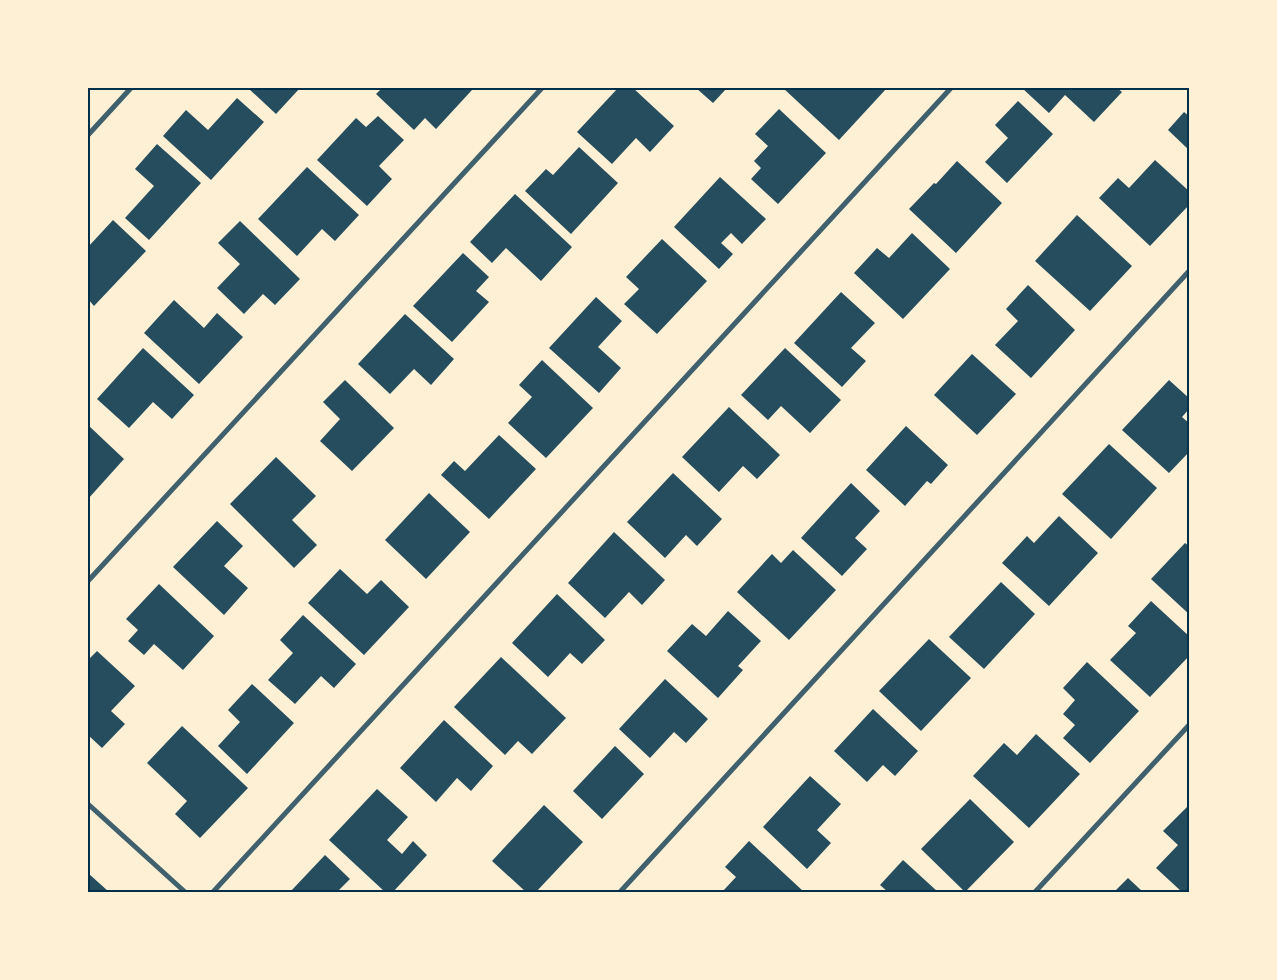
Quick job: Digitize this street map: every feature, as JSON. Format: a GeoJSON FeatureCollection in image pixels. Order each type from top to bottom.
{"type":"FeatureCollection","features":[{"type":"Feature","properties":{"kind":"street"},"geometry":{"type":"LineString","coordinates":[[88,135],[131,88]]}},
{"type":"Feature","properties":{"kind":"street"},"geometry":{"type":"LineString","coordinates":[[88,581],[542,88]]}},
{"type":"Feature","properties":{"kind":"street"},"geometry":{"type":"LineString","coordinates":[[213,892],[951,88]]}},
{"type":"Feature","properties":{"kind":"street"},"geometry":{"type":"LineString","coordinates":[[620,892],[1190,270]]}},
{"type":"Feature","properties":{"kind":"street"},"geometry":{"type":"LineString","coordinates":[[1035,892],[1190,724]]}},
{"type":"Feature","properties":{"kind":"street"},"geometry":{"type":"LineString","coordinates":[[88,804],[185,892]]}},
{"type":"Feature","properties":{"kind":"building"},"geometry":{"type":"Polygon","coordinates":[[[248,88],[300,88],[276,114],[248,88]]]}},
{"type":"Feature","properties":{"kind":"building"},"geometry":{"type":"Polygon","coordinates":[[[382,88],[469,88],[472,90],[436,129],[425,118],[414,130],[376,94],[382,88]]]}},
{"type":"Feature","properties":{"kind":"building"},"geometry":{"type":"Polygon","coordinates":[[[618,88],[633,88],[674,126],[650,152],[636,138],[612,164],[577,132],[618,88]]]}},
{"type":"Feature","properties":{"kind":"building"},"geometry":{"type":"Polygon","coordinates":[[[696,88],[727,88],[713,103],[696,88]]]}},
{"type":"Feature","properties":{"kind":"building"},"geometry":{"type":"Polygon","coordinates":[[[783,88],[885,88],[886,89],[839,140],[783,88]]]}},
{"type":"Feature","properties":{"kind":"building"},"geometry":{"type":"Polygon","coordinates":[[[1022,88],[1117,88],[1122,92],[1094,122],[1065,95],[1049,113],[1022,88]]]}},
{"type":"Feature","properties":{"kind":"building"},"geometry":{"type":"Polygon","coordinates":[[[237,98],[264,122],[211,180],[163,136],[186,110],[208,130],[237,98]]]}},
{"type":"Feature","properties":{"kind":"building"},"geometry":{"type":"Polygon","coordinates":[[[1018,101],[1053,134],[1007,183],[985,162],[1008,138],[995,125],[1018,101]]]}},
{"type":"Feature","properties":{"kind":"building"},"geometry":{"type":"Polygon","coordinates":[[[779,109],[826,153],[778,204],[751,179],[761,168],[754,161],[768,146],[755,134],[779,109]]]}},
{"type":"Feature","properties":{"kind":"building"},"geometry":{"type":"Polygon","coordinates":[[[1184,112],[1190,117],[1190,151],[1168,130],[1184,112]]]}},
{"type":"Feature","properties":{"kind":"building"},"geometry":{"type":"Polygon","coordinates":[[[378,116],[404,140],[379,166],[392,179],[367,206],[317,160],[356,118],[366,127],[378,116]]]}},
{"type":"Feature","properties":{"kind":"building"},"geometry":{"type":"Polygon","coordinates":[[[157,144],[201,183],[149,240],[125,218],[154,186],[135,169],[157,144]]]}},
{"type":"Feature","properties":{"kind":"building"},"geometry":{"type":"Polygon","coordinates":[[[579,147],[618,183],[571,234],[525,191],[546,169],[553,175],[579,147]]]}},
{"type":"Feature","properties":{"kind":"building"},"geometry":{"type":"Polygon","coordinates":[[[1155,160],[1190,192],[1190,204],[1150,246],[1099,198],[1118,178],[1129,188],[1155,160]]]}},
{"type":"Feature","properties":{"kind":"building"},"geometry":{"type":"Polygon","coordinates":[[[957,161],[1002,203],[956,253],[909,209],[957,161]]]}},
{"type":"Feature","properties":{"kind":"building"},"geometry":{"type":"Polygon","coordinates":[[[307,167],[359,215],[335,241],[322,229],[297,256],[258,219],[307,167]]]}},
{"type":"Feature","properties":{"kind":"building"},"geometry":{"type":"Polygon","coordinates":[[[720,177],[766,219],[742,244],[731,233],[721,243],[733,254],[719,269],[674,227],[720,177]]]}},
{"type":"Feature","properties":{"kind":"building"},"geometry":{"type":"Polygon","coordinates":[[[515,194],[572,247],[541,281],[506,248],[492,263],[470,242],[515,194]]]}},
{"type":"Feature","properties":{"kind":"building"},"geometry":{"type":"Polygon","coordinates":[[[1077,215],[1132,266],[1090,311],[1035,261],[1077,215]]]}},
{"type":"Feature","properties":{"kind":"building"},"geometry":{"type":"Polygon","coordinates":[[[113,220],[146,251],[94,306],[88,299],[88,247],[113,220]]]}},
{"type":"Feature","properties":{"kind":"building"},"geometry":{"type":"Polygon","coordinates":[[[240,221],[300,279],[275,305],[263,294],[244,314],[217,288],[240,264],[218,243],[240,221]]]}},
{"type":"Feature","properties":{"kind":"building"},"geometry":{"type":"Polygon","coordinates":[[[912,233],[950,269],[903,319],[854,273],[877,248],[889,258],[912,233]]]}},
{"type":"Feature","properties":{"kind":"building"},"geometry":{"type":"Polygon","coordinates":[[[662,239],[707,281],[657,334],[624,304],[639,289],[626,277],[662,239]]]}},
{"type":"Feature","properties":{"kind":"building"},"geometry":{"type":"Polygon","coordinates":[[[463,253],[489,277],[476,291],[489,302],[452,342],[413,306],[463,253]]]}},
{"type":"Feature","properties":{"kind":"building"},"geometry":{"type":"Polygon","coordinates":[[[1028,285],[1075,330],[1031,378],[995,345],[1018,321],[1006,309],[1028,285]]]}},
{"type":"Feature","properties":{"kind":"building"},"geometry":{"type":"Polygon","coordinates":[[[841,292],[875,323],[851,348],[866,361],[842,387],[794,343],[841,292]]]}},
{"type":"Feature","properties":{"kind":"building"},"geometry":{"type":"Polygon","coordinates":[[[596,297],[622,321],[598,347],[621,368],[599,393],[549,348],[596,297]]]}},
{"type":"Feature","properties":{"kind":"building"},"geometry":{"type":"Polygon","coordinates":[[[174,300],[204,328],[217,313],[243,337],[199,384],[144,333],[174,300]]]}},
{"type":"Feature","properties":{"kind":"building"},"geometry":{"type":"Polygon","coordinates":[[[405,314],[454,359],[431,385],[414,369],[390,394],[358,364],[405,314]]]}},
{"type":"Feature","properties":{"kind":"building"},"geometry":{"type":"Polygon","coordinates":[[[143,348],[194,395],[172,419],[153,402],[129,428],[97,399],[143,348]]]}},
{"type":"Feature","properties":{"kind":"building"},"geometry":{"type":"Polygon","coordinates":[[[785,348],[841,400],[810,433],[781,406],[768,420],[741,395],[785,348]]]}},
{"type":"Feature","properties":{"kind":"building"},"geometry":{"type":"Polygon","coordinates":[[[972,354],[1016,394],[977,435],[934,395],[972,354]]]}},
{"type":"Feature","properties":{"kind":"building"},"geometry":{"type":"Polygon","coordinates":[[[542,360],[593,408],[546,458],[508,423],[532,397],[519,385],[542,360]]]}},
{"type":"Feature","properties":{"kind":"building"},"geometry":{"type":"Polygon","coordinates":[[[345,380],[394,428],[352,471],[320,441],[340,419],[323,402],[345,380]]]}},
{"type":"Feature","properties":{"kind":"building"},"geometry":{"type":"Polygon","coordinates":[[[1169,380],[1190,399],[1190,408],[1182,417],[1190,424],[1190,451],[1169,473],[1122,430],[1169,380]]]}},
{"type":"Feature","properties":{"kind":"building"},"geometry":{"type":"Polygon","coordinates":[[[729,407],[780,455],[757,479],[743,466],[719,492],[682,457],[729,407]]]}},
{"type":"Feature","properties":{"kind":"building"},"geometry":{"type":"Polygon","coordinates":[[[88,425],[124,459],[88,499],[88,425]]]}},
{"type":"Feature","properties":{"kind":"building"},"geometry":{"type":"Polygon","coordinates":[[[906,426],[948,465],[931,484],[927,481],[905,506],[866,470],[906,426]]]}},
{"type":"Feature","properties":{"kind":"building"},"geometry":{"type":"Polygon","coordinates":[[[499,435],[536,469],[489,519],[441,475],[454,461],[465,471],[499,435]]]}},
{"type":"Feature","properties":{"kind":"building"},"geometry":{"type":"Polygon","coordinates":[[[1109,444],[1157,488],[1111,539],[1062,494],[1109,444]]]}},
{"type":"Feature","properties":{"kind":"building"},"geometry":{"type":"Polygon","coordinates":[[[276,457],[316,496],[292,520],[317,545],[294,568],[230,504],[276,457]]]}},
{"type":"Feature","properties":{"kind":"building"},"geometry":{"type":"Polygon","coordinates":[[[673,473],[722,519],[697,546],[686,535],[665,558],[627,522],[673,473]]]}},
{"type":"Feature","properties":{"kind":"building"},"geometry":{"type":"Polygon","coordinates":[[[851,483],[880,511],[855,538],[867,549],[842,576],[801,538],[851,483]]]}},
{"type":"Feature","properties":{"kind":"building"},"geometry":{"type":"Polygon","coordinates":[[[429,493],[470,532],[426,579],[385,540],[429,493]]]}},
{"type":"Feature","properties":{"kind":"building"},"geometry":{"type":"Polygon","coordinates":[[[1059,516],[1098,553],[1049,606],[1002,563],[1027,536],[1034,543],[1059,516]]]}},
{"type":"Feature","properties":{"kind":"building"},"geometry":{"type":"Polygon","coordinates":[[[217,521],[243,546],[224,566],[248,588],[224,615],[173,567],[217,521]]]}},
{"type":"Feature","properties":{"kind":"building"},"geometry":{"type":"Polygon","coordinates":[[[614,532],[665,580],[642,605],[629,592],[605,618],[568,583],[614,532]]]}},
{"type":"Feature","properties":{"kind":"building"},"geometry":{"type":"Polygon","coordinates":[[[1185,543],[1190,547],[1190,615],[1151,579],[1185,543]]]}},
{"type":"Feature","properties":{"kind":"building"},"geometry":{"type":"Polygon","coordinates":[[[793,550],[836,590],[789,640],[737,592],[772,554],[781,563],[793,550]]]}},
{"type":"Feature","properties":{"kind":"building"},"geometry":{"type":"Polygon","coordinates":[[[340,569],[367,594],[381,580],[409,607],[364,655],[308,603],[340,569]]]}},
{"type":"Feature","properties":{"kind":"building"},"geometry":{"type":"Polygon","coordinates":[[[1001,582],[1035,614],[984,669],[949,637],[1001,582]]]}},
{"type":"Feature","properties":{"kind":"building"},"geometry":{"type":"Polygon","coordinates":[[[159,584],[214,636],[183,670],[154,644],[144,655],[128,641],[138,630],[126,619],[159,584]]]}},
{"type":"Feature","properties":{"kind":"building"},"geometry":{"type":"Polygon","coordinates":[[[557,594],[605,640],[582,664],[570,653],[548,677],[512,643],[557,594]]]}},
{"type":"Feature","properties":{"kind":"building"},"geometry":{"type":"Polygon","coordinates":[[[1151,601],[1190,637],[1190,655],[1150,697],[1110,660],[1136,633],[1128,626],[1151,601]]]}},
{"type":"Feature","properties":{"kind":"building"},"geometry":{"type":"Polygon","coordinates":[[[728,611],[761,641],[738,666],[743,670],[718,698],[667,651],[692,624],[706,636],[728,611]]]}},
{"type":"Feature","properties":{"kind":"building"},"geometry":{"type":"Polygon","coordinates":[[[303,615],[356,664],[334,688],[321,676],[295,704],[268,680],[293,653],[280,640],[303,615]]]}},
{"type":"Feature","properties":{"kind":"building"},"geometry":{"type":"Polygon","coordinates":[[[929,639],[971,678],[921,731],[879,691],[929,639]]]}},
{"type":"Feature","properties":{"kind":"building"},"geometry":{"type":"Polygon","coordinates":[[[97,651],[135,686],[111,711],[125,724],[102,748],[88,735],[88,660],[97,651]]]}},
{"type":"Feature","properties":{"kind":"building"},"geometry":{"type":"Polygon","coordinates":[[[501,657],[566,718],[532,754],[518,741],[505,755],[454,707],[501,657]]]}},
{"type":"Feature","properties":{"kind":"building"},"geometry":{"type":"Polygon","coordinates":[[[1087,662],[1139,711],[1090,763],[1063,738],[1075,725],[1063,714],[1075,700],[1063,688],[1087,662]]]}},
{"type":"Feature","properties":{"kind":"building"},"geometry":{"type":"Polygon","coordinates":[[[665,679],[708,719],[686,743],[674,732],[650,758],[619,729],[665,679]]]}},
{"type":"Feature","properties":{"kind":"building"},"geometry":{"type":"Polygon","coordinates":[[[252,684],[294,723],[247,774],[218,746],[240,722],[228,710],[252,684]]]}},
{"type":"Feature","properties":{"kind":"building"},"geometry":{"type":"Polygon","coordinates":[[[873,709],[918,751],[895,776],[883,765],[867,782],[834,751],[873,709]]]}},
{"type":"Feature","properties":{"kind":"building"},"geometry":{"type":"Polygon","coordinates":[[[444,720],[493,766],[471,791],[457,778],[436,802],[400,768],[444,720]]]}},
{"type":"Feature","properties":{"kind":"building"},"geometry":{"type":"Polygon","coordinates":[[[182,726],[248,788],[200,838],[175,814],[187,801],[147,763],[182,726]]]}},
{"type":"Feature","properties":{"kind":"building"},"geometry":{"type":"Polygon","coordinates":[[[1036,734],[1080,774],[1029,828],[973,776],[1004,743],[1017,755],[1036,734]]]}},
{"type":"Feature","properties":{"kind":"building"},"geometry":{"type":"Polygon","coordinates":[[[615,746],[644,774],[602,819],[573,791],[615,746]]]}},
{"type":"Feature","properties":{"kind":"building"},"geometry":{"type":"Polygon","coordinates":[[[810,776],[841,804],[817,830],[831,843],[807,869],[763,827],[810,776]]]}},
{"type":"Feature","properties":{"kind":"building"},"geometry":{"type":"Polygon","coordinates":[[[377,789],[408,817],[387,840],[402,854],[413,841],[427,855],[393,892],[385,892],[329,840],[377,789]]]}},
{"type":"Feature","properties":{"kind":"building"},"geometry":{"type":"Polygon","coordinates":[[[970,799],[1014,842],[965,892],[921,849],[970,799]]]}},
{"type":"Feature","properties":{"kind":"building"},"geometry":{"type":"Polygon","coordinates":[[[544,805],[583,842],[536,892],[526,892],[492,861],[544,805]]]}},
{"type":"Feature","properties":{"kind":"building"},"geometry":{"type":"Polygon","coordinates":[[[1188,806],[1190,807],[1190,891],[1182,892],[1156,868],[1178,845],[1163,831],[1188,806]]]}},
{"type":"Feature","properties":{"kind":"building"},"geometry":{"type":"Polygon","coordinates":[[[749,841],[803,891],[722,892],[736,877],[725,867],[749,841]]]}},
{"type":"Feature","properties":{"kind":"building"},"geometry":{"type":"Polygon","coordinates":[[[325,855],[350,879],[337,892],[290,892],[325,855]]]}},
{"type":"Feature","properties":{"kind":"building"},"geometry":{"type":"Polygon","coordinates":[[[903,860],[938,892],[888,892],[880,885],[903,860]]]}},
{"type":"Feature","properties":{"kind":"building"},"geometry":{"type":"Polygon","coordinates":[[[88,873],[109,892],[88,892],[88,873]]]}},
{"type":"Feature","properties":{"kind":"building"},"geometry":{"type":"Polygon","coordinates":[[[1128,878],[1143,892],[1114,892],[1128,878]]]}}]}
